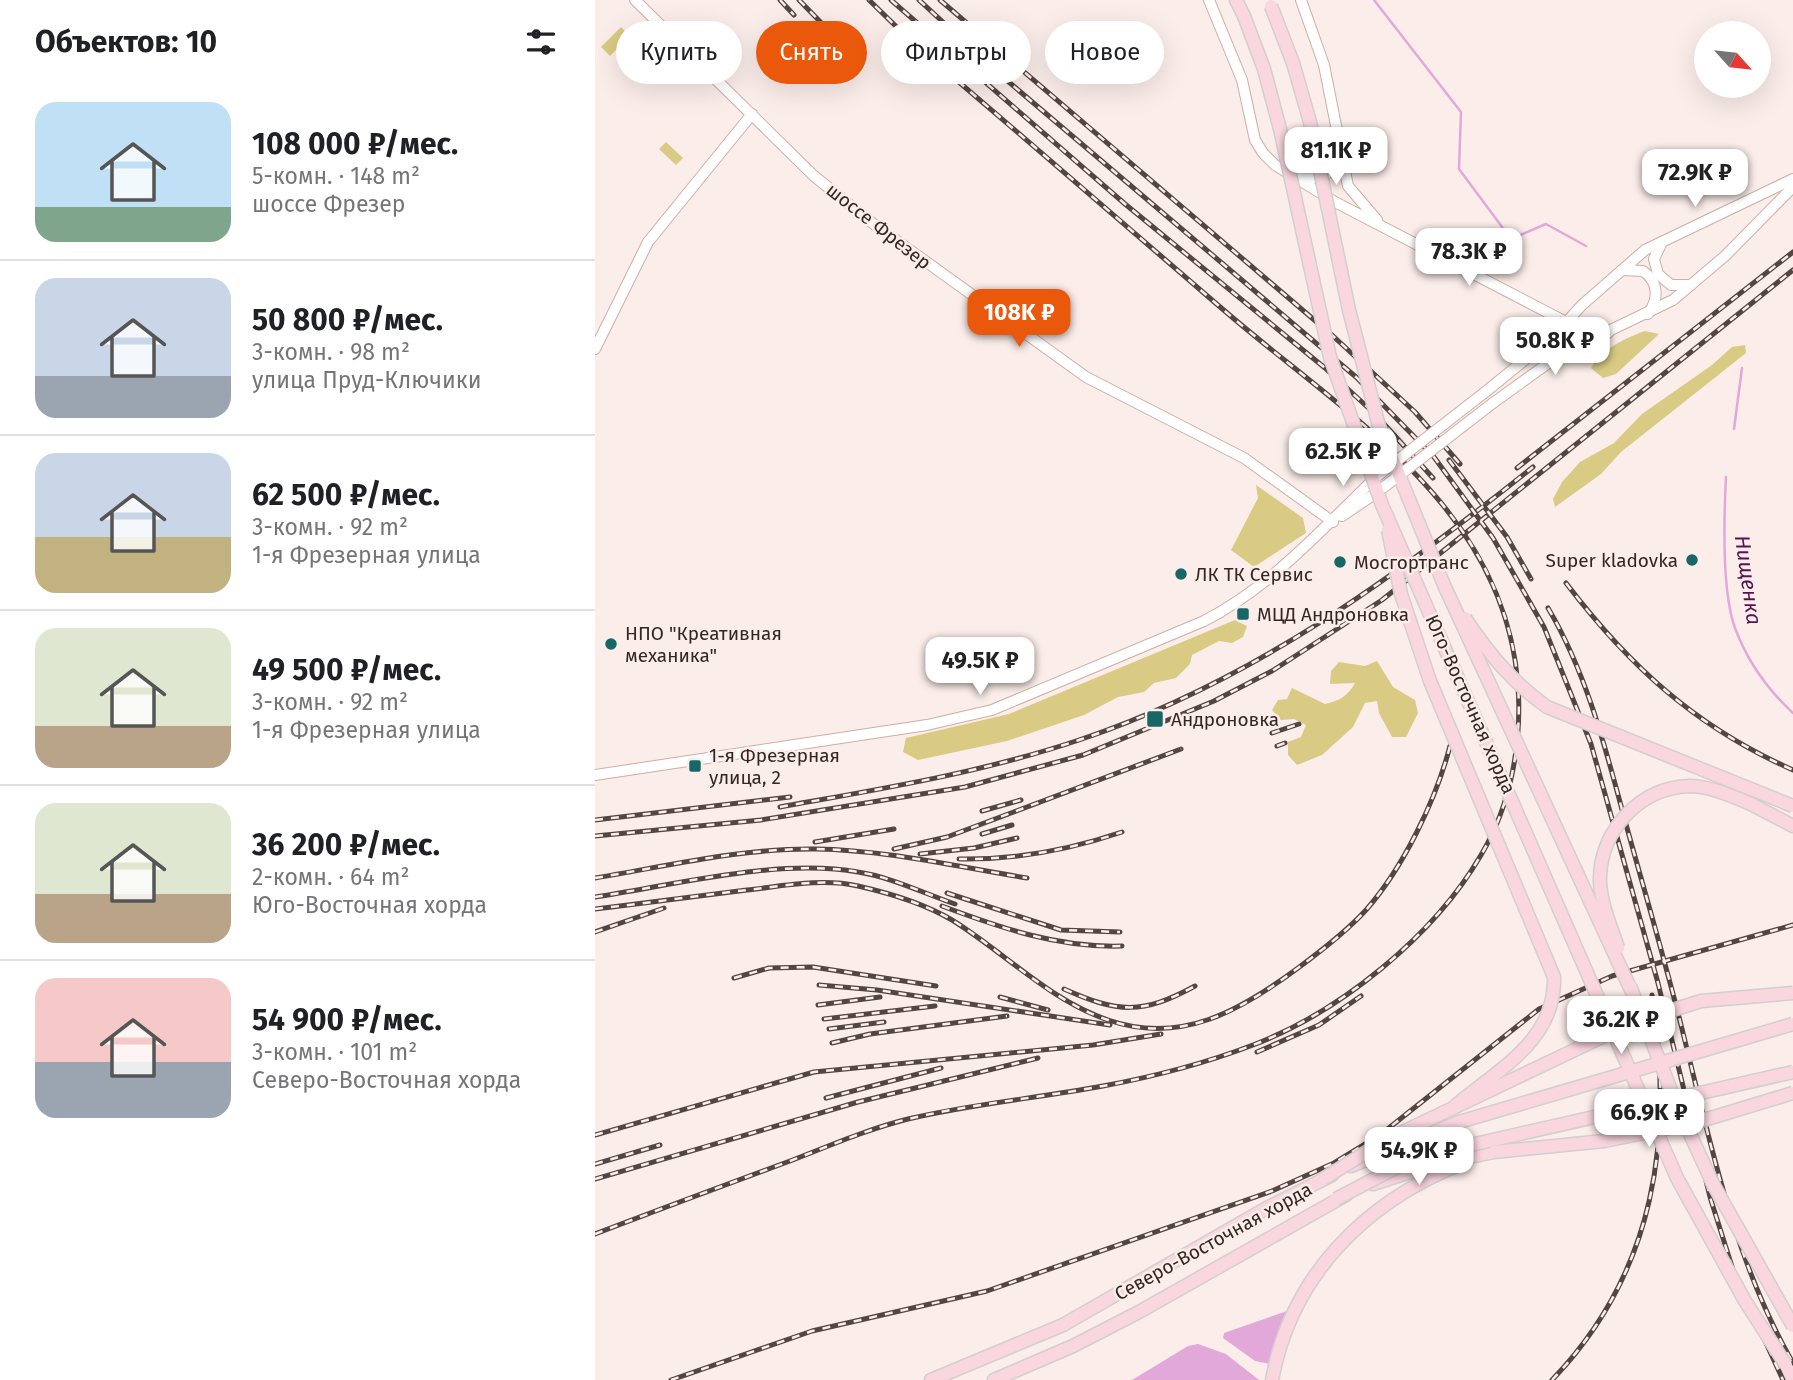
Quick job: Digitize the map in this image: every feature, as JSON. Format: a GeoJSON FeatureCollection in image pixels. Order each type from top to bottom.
{"type":"FeatureCollection","features":[{"type":"Feature","properties":{"kind":"main road","name":"Юго-Восточная хорда"},"geometry":{"type":"LineString","coordinates":[[1236,0],[1264,69],[1280,128],[1330,357],[1383,505],[1677,1178],[1745,1301],[1789,1369],[1793,1380]]}},
{"type":"Feature","properties":{"kind":"main road","name":"Юго-Восточная хорда"},"geometry":{"type":"LineString","coordinates":[[1270,3],[1293,63],[1310,122],[1349,310],[1379,426],[1444,585],[1632,992]]}},
{"type":"Feature","properties":{"kind":"main road"},"geometry":{"type":"LineString","coordinates":[[1383,505],[1401,594],[1430,681],[1555,976],[1552,1009],[1538,1036],[1455,1107]]}},
{"type":"Feature","properties":{"kind":"main road"},"geometry":{"type":"LineString","coordinates":[[1444,585],[1495,661],[1518,686],[1547,707],[1793,806]]}},
{"type":"Feature","properties":{"kind":"main road"},"geometry":{"type":"LineString","coordinates":[[1793,826],[1718,791],[1689,786],[1658,793],[1631,808],[1613,830],[1600,877],[1603,901],[1632,992],[1678,1108],[1713,1184],[1793,1325]]}},
{"type":"Feature","properties":{"kind":"main road","name":"Северо-Восточная хорда"},"geometry":{"type":"LineString","coordinates":[[931,1380],[1063,1325],[1323,1179],[1386,1140],[1591,1042],[1663,1012],[1701,1001],[1793,993]]}},
{"type":"Feature","properties":{"kind":"main road"},"geometry":{"type":"LineString","coordinates":[[1323,1179],[1412,1139],[1459,1122],[1793,1024]]}},
{"type":"Feature","properties":{"kind":"main road","name":"Северо-Восточная хорда"},"geometry":{"type":"LineString","coordinates":[[994,1380],[1073,1346],[1139,1312],[1397,1167],[1440,1152],[1793,1072]]}},
{"type":"Feature","properties":{"kind":"main road","name":"Северо-Восточная хорда"},"geometry":{"type":"LineString","coordinates":[[1336,1199],[1435,1164],[1494,1152],[1604,1141],[1693,1123],[1793,1093]]}},
{"type":"Feature","properties":{"kind":"main road"},"geometry":{"type":"LineString","coordinates":[[1272,1380],[1294,1309],[1332,1250],[1383,1206],[1424,1182],[1494,1152]]}},
{"type":"Feature","properties":{"kind":"street","name":"шоссе Фрезер"},"geometry":{"type":"LineString","coordinates":[[635,0],[814,176],[856,210],[1086,377],[1244,458],[1333,522]]}},
{"type":"Feature","properties":{"kind":"street"},"geometry":{"type":"LineString","coordinates":[[1209,0],[1237,67],[1255,140],[1275,165],[1385,228],[1566,322],[1608,333]]}},
{"type":"Feature","properties":{"kind":"street"},"geometry":{"type":"LineString","coordinates":[[1301,0],[1324,65],[1348,186],[1360,204],[1385,228]]}},
{"type":"Feature","properties":{"kind":"street"},"geometry":{"type":"LineString","coordinates":[[595,349],[648,242],[752,114]]}},
{"type":"Feature","properties":{"kind":"street"},"geometry":{"type":"LineString","coordinates":[[1296,177],[1312,179],[1326,176],[1336,164],[1340,146]]}},
{"type":"Feature","properties":{"kind":"street"},"geometry":{"type":"LineString","coordinates":[[595,775],[927,725],[992,710],[1224,611],[1267,580],[1333,522],[1376,477],[1531,357],[1619,271],[1645,250],[1793,179]]}},
{"type":"Feature","properties":{"kind":"street"},"geometry":{"type":"LineString","coordinates":[[1333,522],[1561,354],[1648,314],[1695,284],[1793,187]]}},
{"type":"Feature","properties":{"kind":"street"},"geometry":{"type":"LineString","coordinates":[[1665,239],[1654,259],[1658,274],[1671,285],[1685,287],[1695,284]]}},
{"type":"Feature","properties":{"kind":"street"},"geometry":{"type":"LineString","coordinates":[[1619,271],[1637,269],[1654,281],[1655,301],[1648,314]]}},
{"type":"Feature","properties":{"kind":"shaded area"},"geometry":{"type":"Polygon","coordinates":[[[616,32],[616,50],[610,56],[601,47],[616,32]]]}},
{"type":"Feature","properties":{"kind":"shaded area"},"geometry":{"type":"Polygon","coordinates":[[[666,142],[683,158],[676,165],[659,149],[666,142]]]}},
{"type":"Feature","properties":{"kind":"shaded area"},"geometry":{"type":"Polygon","coordinates":[[[1645,331],[1659,334],[1616,374],[1603,378],[1591,368],[1607,350],[1645,331]]]}},
{"type":"Feature","properties":{"kind":"shaded area"},"geometry":{"type":"Polygon","coordinates":[[[1745,345],[1746,353],[1621,452],[1601,474],[1555,507],[1553,499],[1562,482],[1580,462],[1614,443],[1642,414],[1712,365],[1732,347],[1745,345]]]}},
{"type":"Feature","properties":{"kind":"shaded area"},"geometry":{"type":"Polygon","coordinates":[[[1256,485],[1303,518],[1306,533],[1254,567],[1231,550],[1258,498],[1256,485]]]}},
{"type":"Feature","properties":{"kind":"shaded area"},"geometry":{"type":"Polygon","coordinates":[[[1235,620],[1247,626],[1243,637],[1232,643],[1219,641],[1192,655],[1190,664],[1176,678],[1154,683],[1144,692],[1118,697],[1084,715],[1007,741],[918,760],[903,752],[906,738],[1009,714],[1235,620]]]}},
{"type":"Feature","properties":{"kind":"shaded area"},"geometry":{"type":"Polygon","coordinates":[[[1377,661],[1393,687],[1415,700],[1418,713],[1406,737],[1392,737],[1379,713],[1377,701],[1365,703],[1353,727],[1322,755],[1297,765],[1288,755],[1288,742],[1301,737],[1306,725],[1294,719],[1281,720],[1272,710],[1278,700],[1287,699],[1292,688],[1325,704],[1335,701],[1346,695],[1355,683],[1330,684],[1331,671],[1339,662],[1365,666],[1377,661]]]}},
{"type":"Feature","properties":{"kind":"shaded area"},"geometry":{"type":"Polygon","coordinates":[[[1287,1311],[1293,1312],[1296,1325],[1270,1364],[1255,1361],[1223,1338],[1224,1333],[1287,1311]]]}},
{"type":"Feature","properties":{"kind":"shaded area"},"geometry":{"type":"Polygon","coordinates":[[[1198,1344],[1226,1354],[1259,1380],[1132,1380],[1188,1346],[1198,1344]]]}},
{"type":"Feature","properties":{"kind":"waterway","name":"Нищенка"},"geometry":{"type":"LineString","coordinates":[[1374,0],[1461,112],[1459,169],[1511,239],[1546,224],[1586,246]]}},
{"type":"Feature","properties":{"kind":"waterway","name":"Нищенка"},"geometry":{"type":"LineString","coordinates":[[1734,429],[1742,368]]}},
{"type":"Feature","properties":{"kind":"waterway","name":"Нищенка"},"geometry":{"type":"LineString","coordinates":[[1726,477],[1726,575],[1735,628],[1759,674],[1793,713]]}},
{"type":"Feature","properties":{"kind":"railway"},"geometry":{"type":"LineString","coordinates":[[780,0],[794,15]]}},
{"type":"Feature","properties":{"kind":"railway"},"geometry":{"type":"LineString","coordinates":[[799,0],[819,21]]}},
{"type":"Feature","properties":{"kind":"railway"},"geometry":{"type":"LineString","coordinates":[[595,1234],[893,1123],[956,1109],[1141,1078],[1217,1058],[1286,1031],[1351,992],[1382,968],[1438,914],[1461,885],[1491,836],[1500,816],[1512,773],[1519,707],[1518,685],[1506,621],[1483,565],[1450,514],[1410,468],[1364,426],[1219,306],[911,41],[869,0]]}},
{"type":"Feature","properties":{"kind":"railway"},"geometry":{"type":"LineString","coordinates":[[891,0],[1125,204],[1325,368],[1375,414],[1433,478]]}},
{"type":"Feature","properties":{"kind":"railway"},"geometry":{"type":"LineString","coordinates":[[919,0],[997,72],[1356,377],[1434,457],[1493,538],[1544,627],[1591,744],[1658,983],[1710,1197],[1734,1273],[1783,1380]]}},
{"type":"Feature","properties":{"kind":"railway"},"geometry":{"type":"LineString","coordinates":[[940,0],[1333,336],[1415,412],[1460,464]]}},
{"type":"Feature","properties":{"kind":"railway"},"geometry":{"type":"LineString","coordinates":[[1517,468],[1793,252]]}},
{"type":"Feature","properties":{"kind":"railway"},"geometry":{"type":"LineString","coordinates":[[595,836],[761,820],[965,787],[1083,755],[1214,701],[1272,671],[1382,600],[1793,270]]}},
{"type":"Feature","properties":{"kind":"railway"},"geometry":{"type":"LineString","coordinates":[[1449,460],[1507,537],[1531,579]]}},
{"type":"Feature","properties":{"kind":"railway"},"geometry":{"type":"LineString","coordinates":[[780,807],[930,779],[1042,752],[1142,716],[1203,689],[1318,624],[1427,548],[1533,467]]}},
{"type":"Feature","properties":{"kind":"railway"},"geometry":{"type":"LineString","coordinates":[[1566,583],[1615,642],[1667,692],[1726,734],[1793,770]]}},
{"type":"Feature","properties":{"kind":"railway"},"geometry":{"type":"LineString","coordinates":[[1548,608],[1584,684],[1602,737],[1670,982],[1715,1163],[1740,1245],[1755,1285],[1793,1363]]}},
{"type":"Feature","properties":{"kind":"railway"},"geometry":{"type":"LineString","coordinates":[[1267,719],[1274,717]]}},
{"type":"Feature","properties":{"kind":"railway"},"geometry":{"type":"LineString","coordinates":[[1272,733],[1299,724]]}},
{"type":"Feature","properties":{"kind":"railway"},"geometry":{"type":"LineString","coordinates":[[1277,746],[1285,743]]}},
{"type":"Feature","properties":{"kind":"railway"},"geometry":{"type":"LineString","coordinates":[[595,909],[802,884],[858,886],[907,900],[952,920],[1046,988],[1086,1011],[1135,1027],[1185,1026],[1232,1010],[1276,984],[1324,948],[1366,910],[1393,874],[1417,832],[1436,789],[1450,746]]}},
{"type":"Feature","properties":{"kind":"railway"},"geometry":{"type":"LineString","coordinates":[[894,849],[947,837],[1181,749]]}},
{"type":"Feature","properties":{"kind":"railway"},"geometry":{"type":"LineString","coordinates":[[595,820],[790,797]]}},
{"type":"Feature","properties":{"kind":"railway"},"geometry":{"type":"LineString","coordinates":[[982,811],[1021,800]]}},
{"type":"Feature","properties":{"kind":"railway"},"geometry":{"type":"LineString","coordinates":[[982,834],[1012,825]]}},
{"type":"Feature","properties":{"kind":"railway"},"geometry":{"type":"LineString","coordinates":[[815,842],[894,829]]}},
{"type":"Feature","properties":{"kind":"railway"},"geometry":{"type":"LineString","coordinates":[[959,859],[1041,853],[1122,832]]}},
{"type":"Feature","properties":{"kind":"railway"},"geometry":{"type":"LineString","coordinates":[[920,854],[974,848],[1017,838]]}},
{"type":"Feature","properties":{"kind":"railway"},"geometry":{"type":"LineString","coordinates":[[595,878],[677,863],[788,849],[843,850],[896,856],[1027,878]]}},
{"type":"Feature","properties":{"kind":"railway"},"geometry":{"type":"LineString","coordinates":[[595,897],[727,875],[795,868],[858,872],[883,878],[955,904]]}},
{"type":"Feature","properties":{"kind":"railway"},"geometry":{"type":"LineString","coordinates":[[947,893],[1061,930],[1120,932]]}},
{"type":"Feature","properties":{"kind":"railway"},"geometry":{"type":"LineString","coordinates":[[942,906],[1008,929],[1052,940],[1122,946]]}},
{"type":"Feature","properties":{"kind":"railway"},"geometry":{"type":"LineString","coordinates":[[595,932],[664,908]]}},
{"type":"Feature","properties":{"kind":"railway"},"geometry":{"type":"LineString","coordinates":[[671,1380],[812,1331],[987,1291],[1272,1191],[1334,1163],[1380,1135],[1539,1009],[1612,976],[1793,925]]}},
{"type":"Feature","properties":{"kind":"railway"},"geometry":{"type":"LineString","coordinates":[[734,978],[769,968],[813,967],[936,986]]}},
{"type":"Feature","properties":{"kind":"railway"},"geometry":{"type":"LineString","coordinates":[[819,985],[877,990],[1110,1025]]}},
{"type":"Feature","properties":{"kind":"railway"},"geometry":{"type":"LineString","coordinates":[[1064,989],[1100,1003],[1130,1007],[1160,1002],[1195,986]]}},
{"type":"Feature","properties":{"kind":"railway"},"geometry":{"type":"LineString","coordinates":[[1552,1380],[1587,1338],[1615,1294],[1635,1248],[1649,1201],[1657,1151],[1660,1100],[1652,995]]}},
{"type":"Feature","properties":{"kind":"railway"},"geometry":{"type":"LineString","coordinates":[[1257,1052],[1319,1025],[1361,996]]}},
{"type":"Feature","properties":{"kind":"railway"},"geometry":{"type":"LineString","coordinates":[[818,1005],[880,997]]}},
{"type":"Feature","properties":{"kind":"railway"},"geometry":{"type":"LineString","coordinates":[[1000,997],[1048,1010]]}},
{"type":"Feature","properties":{"kind":"railway"},"geometry":{"type":"LineString","coordinates":[[824,1019],[935,1006]]}},
{"type":"Feature","properties":{"kind":"railway"},"geometry":{"type":"LineString","coordinates":[[832,1043],[870,1034],[1007,1016]]}},
{"type":"Feature","properties":{"kind":"railway"},"geometry":{"type":"LineString","coordinates":[[829,1029],[884,1022]]}},
{"type":"Feature","properties":{"kind":"railway"},"geometry":{"type":"LineString","coordinates":[[595,1135],[814,1072],[1093,1045],[1161,1034]]}},
{"type":"Feature","properties":{"kind":"railway"},"geometry":{"type":"LineString","coordinates":[[595,1179],[858,1102],[1038,1058]]}},
{"type":"Feature","properties":{"kind":"railway"},"geometry":{"type":"LineString","coordinates":[[826,1098],[941,1068]]}},
{"type":"Feature","properties":{"kind":"railway"},"geometry":{"type":"LineString","coordinates":[[595,1164],[660,1145]]}},
{"type":"Feature","properties":{"kind":"place","name":"Super kladovka"},"geometry":{"type":"Point","coordinates":[1692,560]}},
{"type":"Feature","properties":{"kind":"place","name":"Мосгортранс"},"geometry":{"type":"Point","coordinates":[1340,562]}},
{"type":"Feature","properties":{"kind":"place","name":"ЛК ТК Сервис"},"geometry":{"type":"Point","coordinates":[1181,574]}},
{"type":"Feature","properties":{"kind":"place","name":"МЦД Андроновка"},"geometry":{"type":"Point","coordinates":[1243,614]}},
{"type":"Feature","properties":{"kind":"place","name":"НПО \"Креативная механика\""},"geometry":{"type":"Point","coordinates":[611,644]}},
{"type":"Feature","properties":{"kind":"place","name":"Андроновка"},"geometry":{"type":"Point","coordinates":[1155,719]}},
{"type":"Feature","properties":{"kind":"place","name":"1-я Фрезерная улица, 2"},"geometry":{"type":"Point","coordinates":[695,766]}}]}
